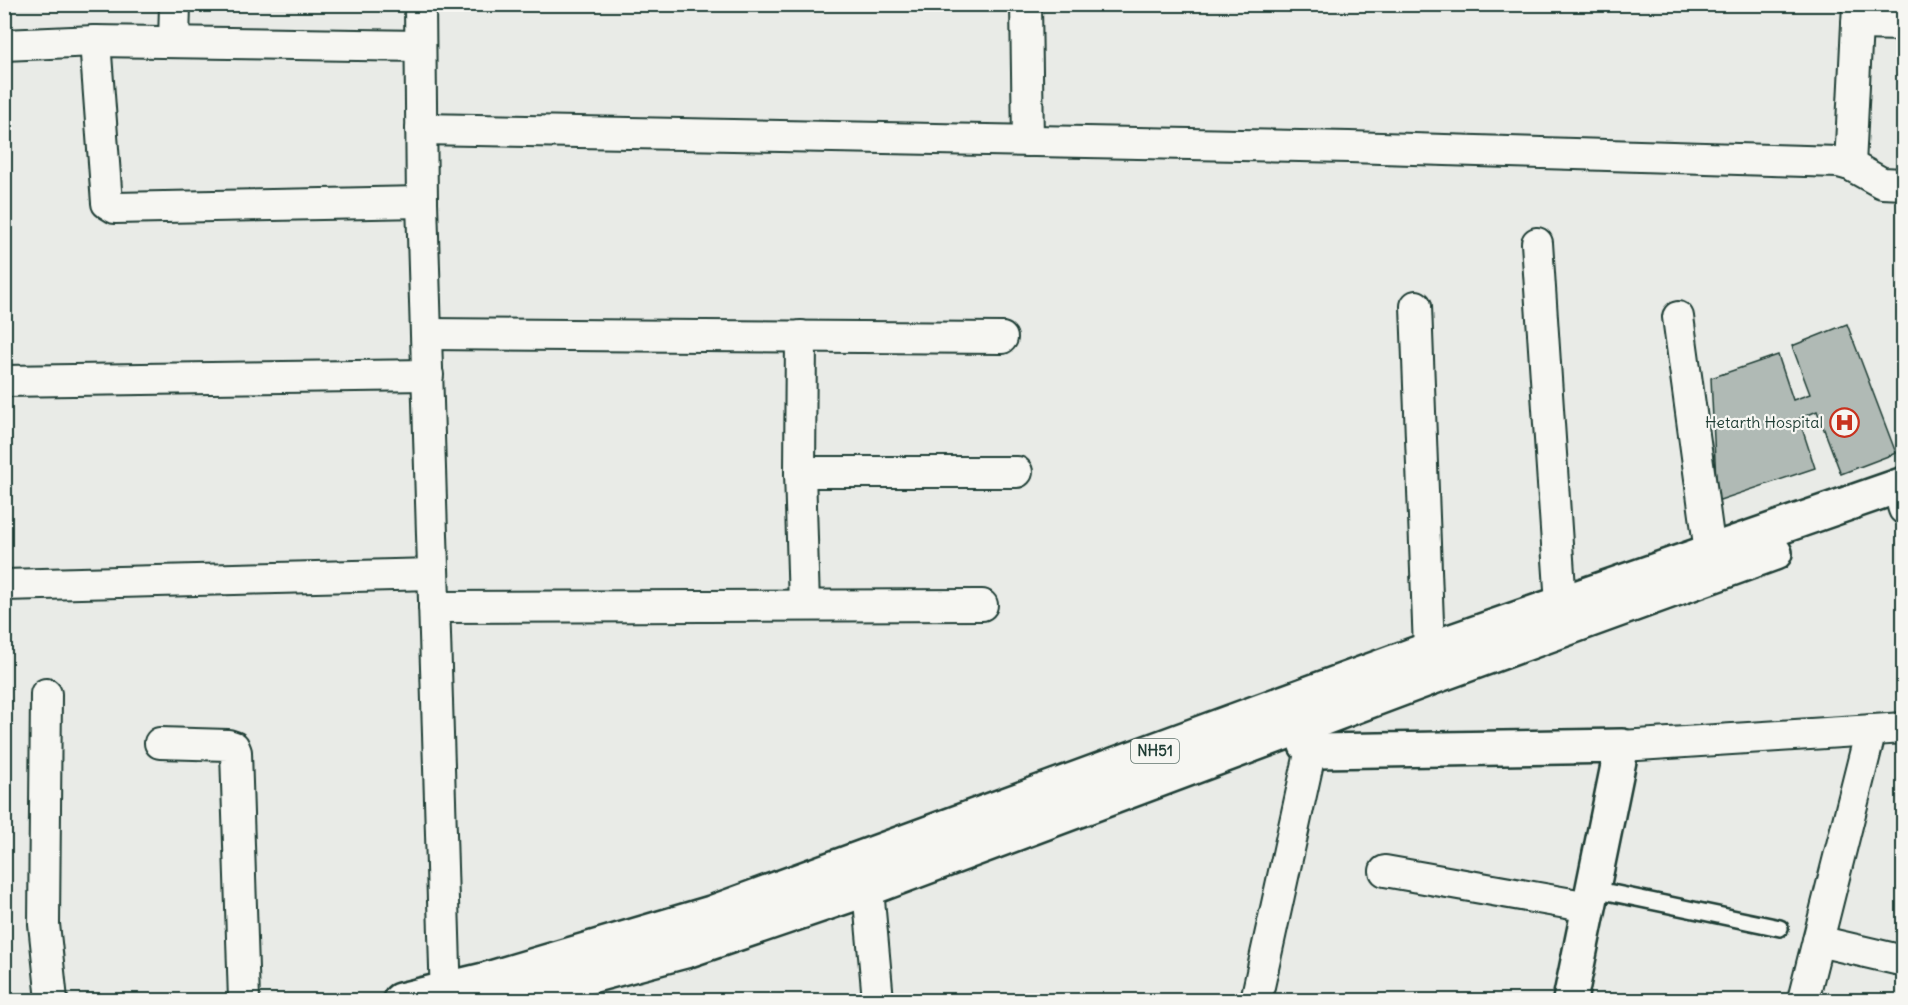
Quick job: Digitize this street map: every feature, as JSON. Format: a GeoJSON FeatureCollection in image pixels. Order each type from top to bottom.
{"type":"FeatureCollection","features":[{"type":"Feature","properties":{"kind":"main road","name":"NH51"},"geometry":{"type":"LineString","coordinates":[[400,1000],[445,995],[484,980],[711,913],[1429,650],[1710,552],[1903,501]]}},
{"type":"Feature","properties":{"kind":"main road","name":"NH51"},"geometry":{"type":"LineString","coordinates":[[500,1000],[689,950],[1310,737],[1903,501]]}},
{"type":"Feature","properties":{"kind":"main road"},"geometry":{"type":"LineString","coordinates":[[1310,737],[1318,751],[1622,746],[1570,1000]]}},
{"type":"Feature","properties":{"kind":"street"},"geometry":{"type":"LineString","coordinates":[[174,42],[175,4]]}},
{"type":"Feature","properties":{"kind":"street"},"geometry":{"type":"LineString","coordinates":[[420,4],[422,202],[445,995]]}},
{"type":"Feature","properties":{"kind":"street"},"geometry":{"type":"LineString","coordinates":[[1026,4],[1028,141]]}},
{"type":"Feature","properties":{"kind":"street"},"geometry":{"type":"LineString","coordinates":[[1850,165],[1857,14],[1904,25]]}},
{"type":"Feature","properties":{"kind":"street"},"geometry":{"type":"LineString","coordinates":[[95,41],[107,203],[115,208],[422,202]]}},
{"type":"Feature","properties":{"kind":"street"},"geometry":{"type":"LineString","coordinates":[[4,45],[95,41],[420,46]]}},
{"type":"Feature","properties":{"kind":"street"},"geometry":{"type":"LineString","coordinates":[[421,129],[1349,147],[1827,161],[1850,165],[1882,183],[1904,184]]}},
{"type":"Feature","properties":{"kind":"street"},"geometry":{"type":"LineString","coordinates":[[1537,243],[1561,604]]}},
{"type":"Feature","properties":{"kind":"street"},"geometry":{"type":"LineString","coordinates":[[1416,306],[1429,650]]}},
{"type":"Feature","properties":{"kind":"street"},"geometry":{"type":"LineString","coordinates":[[1678,317],[1710,552]]}},
{"type":"Feature","properties":{"kind":"street"},"geometry":{"type":"LineString","coordinates":[[427,334],[1002,338]]}},
{"type":"Feature","properties":{"kind":"street"},"geometry":{"type":"LineString","coordinates":[[801,336],[800,472],[804,605]]}},
{"type":"Feature","properties":{"kind":"street"},"geometry":{"type":"LineString","coordinates":[[4,381],[428,375]]}},
{"type":"Feature","properties":{"kind":"street"},"geometry":{"type":"LineString","coordinates":[[800,472],[1017,472]]}},
{"type":"Feature","properties":{"kind":"street"},"geometry":{"type":"LineString","coordinates":[[4,585],[433,574]]}},
{"type":"Feature","properties":{"kind":"street"},"geometry":{"type":"LineString","coordinates":[[434,607],[982,605]]}},
{"type":"Feature","properties":{"kind":"street"},"geometry":{"type":"LineString","coordinates":[[46,694],[44,924],[52,1000]]}},
{"type":"Feature","properties":{"kind":"street"},"geometry":{"type":"LineString","coordinates":[[1622,746],[1904,728]]}},
{"type":"Feature","properties":{"kind":"street"},"geometry":{"type":"LineString","coordinates":[[1803,1000],[1871,730]]}},
{"type":"Feature","properties":{"kind":"street"},"geometry":{"type":"LineString","coordinates":[[1256,1000],[1310,737]]}},
{"type":"Feature","properties":{"kind":"street"},"geometry":{"type":"LineString","coordinates":[[160,743],[228,746],[234,747],[236,752],[244,1000]]}},
{"type":"Feature","properties":{"kind":"street"},"geometry":{"type":"LineString","coordinates":[[1385,871],[1591,898]]}},
{"type":"Feature","properties":{"kind":"street"},"geometry":{"type":"LineString","coordinates":[[868,889],[878,1000]]}},
{"type":"Feature","properties":{"kind":"street"},"geometry":{"type":"LineString","coordinates":[[1818,942],[1904,961]]}},
{"type":"Feature","properties":{"kind":"lane"},"geometry":{"type":"LineString","coordinates":[[1591,898],[1780,928]]}},
{"type":"Feature","properties":{"kind":"building"},"geometry":{"type":"Polygon","coordinates":[[[1847,324],[1896,453],[1841,474],[1817,411],[1799,419],[1815,468],[1717,501],[1711,378],[1778,355],[1793,400],[1810,394],[1792,346],[1847,324]]]}},
{"type":"Feature","properties":{"kind":"place","name":"Hetarth Hospital"},"geometry":{"type":"Point","coordinates":[1844,422]}}]}
